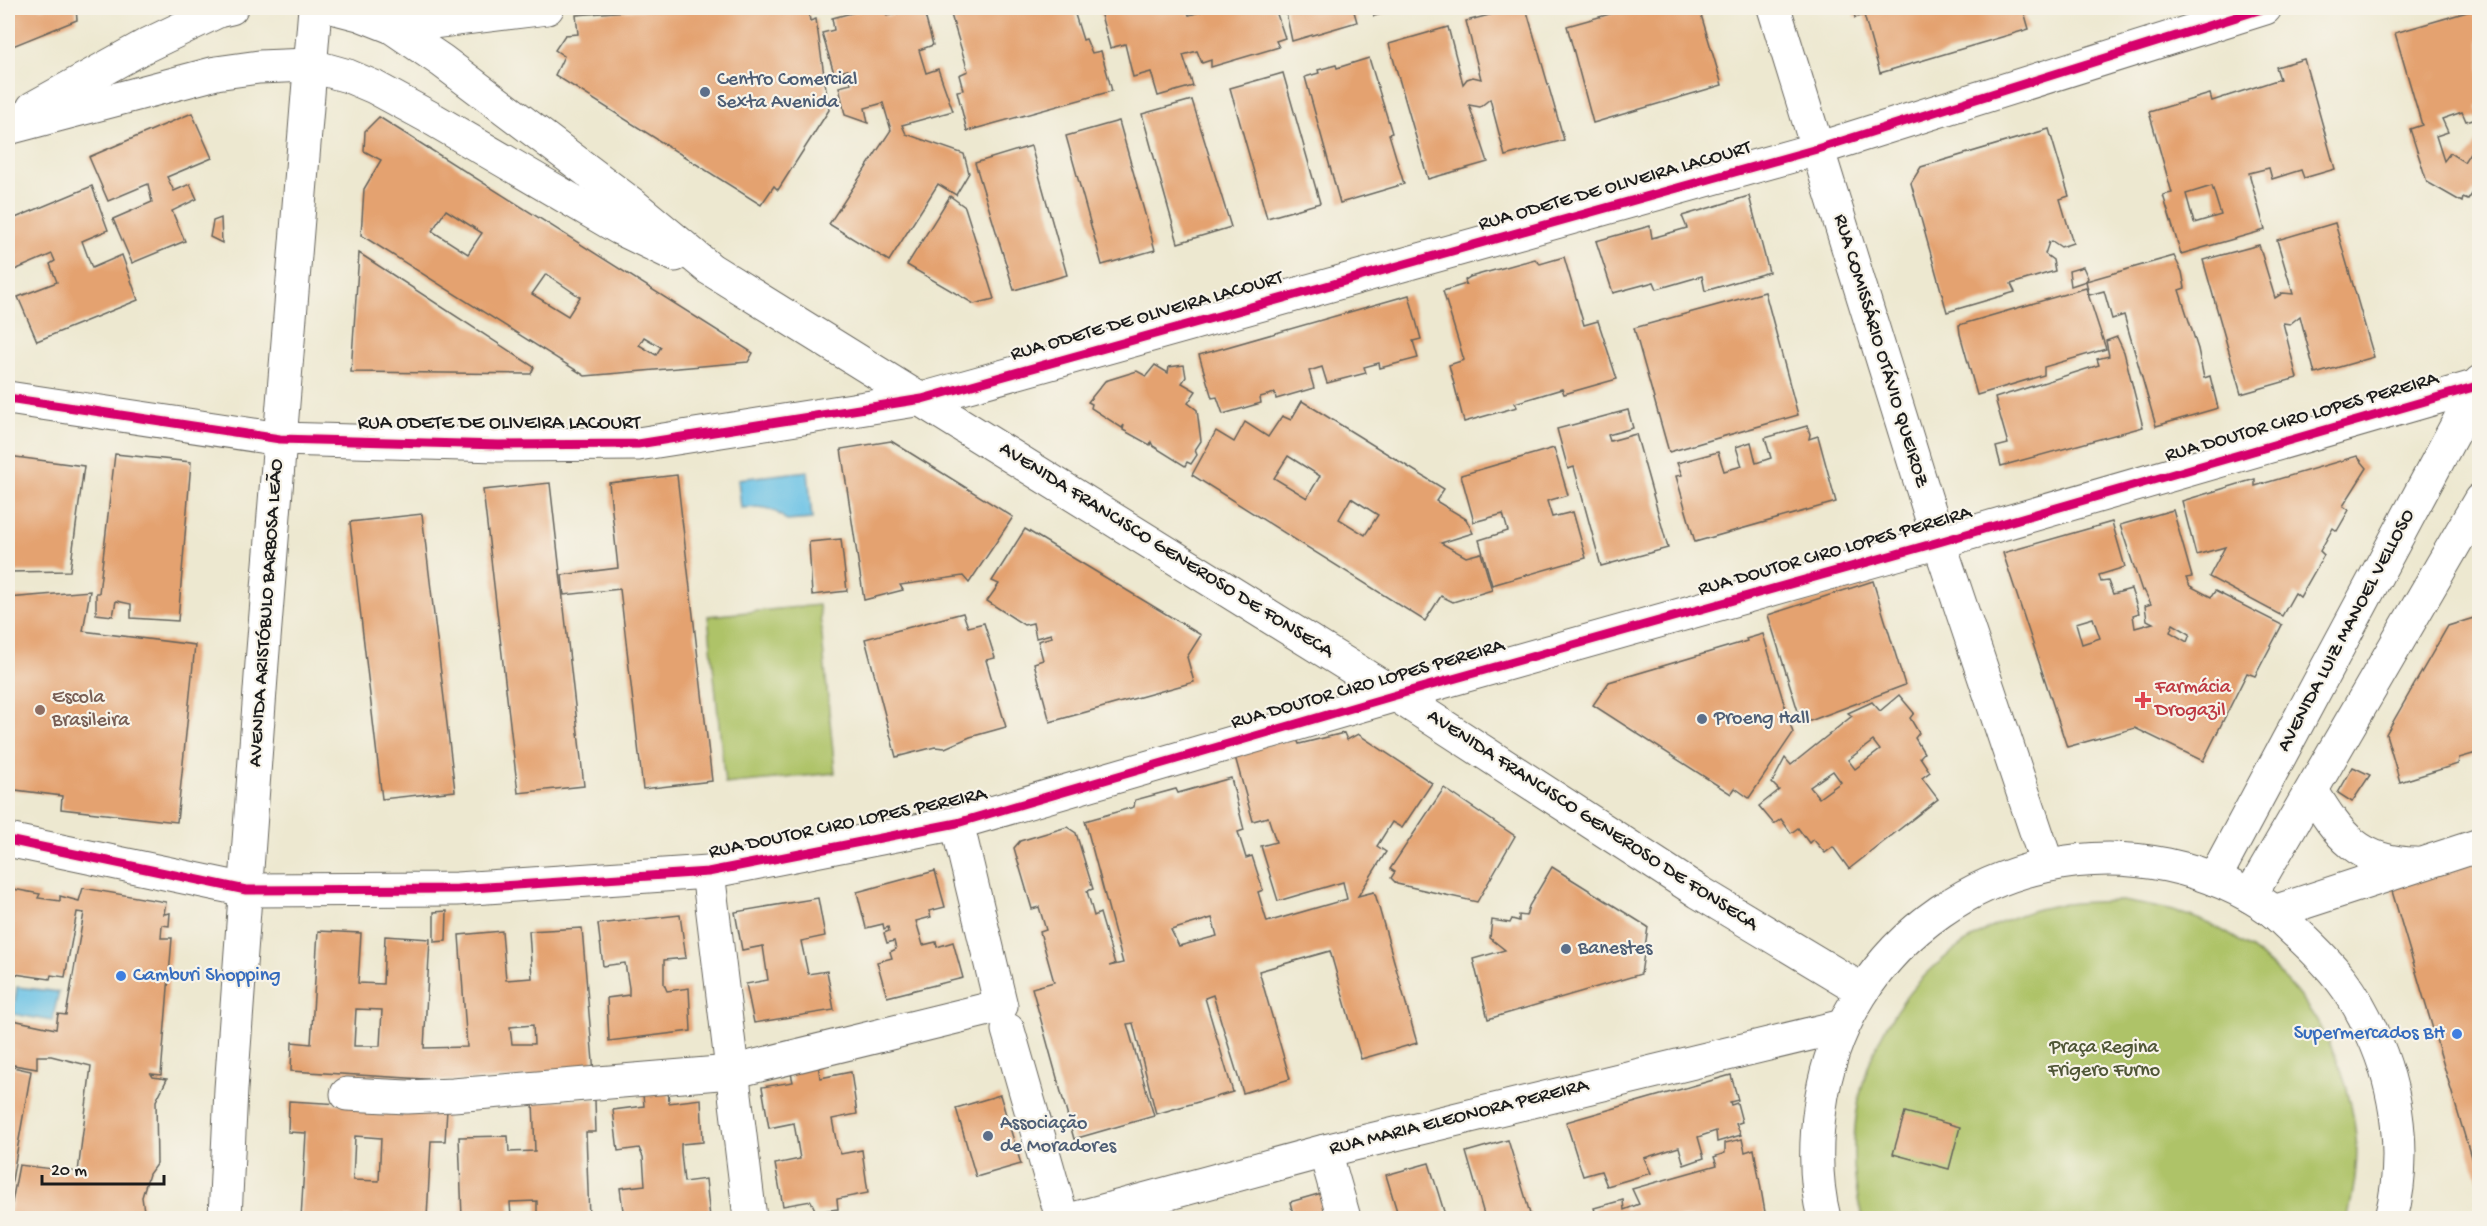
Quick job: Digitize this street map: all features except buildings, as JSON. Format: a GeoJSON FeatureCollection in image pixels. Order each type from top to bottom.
{"type":"FeatureCollection","features":[{"type":"Feature","properties":{"kind":"street","name":"AVENIDA ARISTÓBULO BARBOSA LEÃO"},"geometry":{"type":"LineString","coordinates":[[225,1218],[232,1077],[315,8]]}},
{"type":"Feature","properties":{"kind":"street","name":"AVENIDA FRANCISCO GENEROSO DE FONSECA"},"geometry":{"type":"LineString","coordinates":[[336,8],[392,27],[633,205],[711,269],[1396,695],[1699,892],[1862,990]]}},
{"type":"Feature","properties":{"kind":"street"},"geometry":{"type":"LineString","coordinates":[[392,27],[547,8]]}},
{"type":"Feature","properties":{"kind":"street","name":"RUA COMISSÁRIO OTÁVIO QUEIROZ"},"geometry":{"type":"LineString","coordinates":[[1774,8],[1939,542],[2047,864]]}},
{"type":"Feature","properties":{"kind":"street","name":"RUA ODETE DE OLIVEIRA LACOURT"},"geometry":{"type":"LineString","coordinates":[[8,398],[280,439],[499,445],[638,444],[922,399],[1817,149],[2265,8]]}},
{"type":"Feature","properties":{"kind":"street"},"geometry":{"type":"LineString","coordinates":[[8,122],[217,9]]}},
{"type":"Feature","properties":{"kind":"street","name":"AVENIDA FRANCISCO GENEROSO DE FONSECA"},"geometry":{"type":"LineString","coordinates":[[8,128],[216,73],[259,67],[309,65],[339,73],[374,87],[619,228],[662,250],[711,269]]}},
{"type":"Feature","properties":{"kind":"street","name":"RUA DOUTOR CIRO LOPES PEREIRA"},"geometry":{"type":"LineString","coordinates":[[8,840],[246,890],[457,889],[708,872],[957,824],[1396,695],[1939,542],[2478,384]]}},
{"type":"Feature","properties":{"kind":"street","name":"AVENIDA LUIZ MANOEL VELLOSO"},"geometry":{"type":"LineString","coordinates":[[2214,879],[2478,384]]}},
{"type":"Feature","properties":{"kind":"street"},"geometry":{"type":"LineString","coordinates":[[2262,904],[2312,791],[2480,500]]}},
{"type":"Feature","properties":{"kind":"street"},"geometry":{"type":"LineString","coordinates":[[2312,791],[2337,830],[2355,847],[2375,858],[2393,864],[2420,864]]}},
{"type":"Feature","properties":{"kind":"street"},"geometry":{"type":"LineString","coordinates":[[347,1094],[407,1097],[453,1095],[731,1072],[1001,1006],[957,824]]}},
{"type":"Feature","properties":{"kind":"street"},"geometry":{"type":"LineString","coordinates":[[2262,904],[2420,864],[2480,845]]}},
{"type":"Feature","properties":{"kind":"street"},"geometry":{"type":"LineString","coordinates":[[1824,1218],[1819,1198],[1816,1140],[1823,1081],[1843,1026],[1862,990],[1891,954],[1916,930],[1962,897],[2003,877],[2047,864],[2115,859],[2182,868],[2214,879],[2262,904],[2333,967],[2361,1008],[2382,1054],[2395,1102],[2399,1152],[2396,1202],[2391,1218]]}},
{"type":"Feature","properties":{"kind":"street"},"geometry":{"type":"LineString","coordinates":[[708,872],[750,1218]]}},
{"type":"Feature","properties":{"kind":"street","name":"RUA MARIA ELEONORA PEREIRA"},"geometry":{"type":"LineString","coordinates":[[1077,1218],[1147,1210],[1325,1151],[1843,1026]]}},
{"type":"Feature","properties":{"kind":"street"},"geometry":{"type":"LineString","coordinates":[[1008,1030],[1062,1218]]}},
{"type":"Feature","properties":{"kind":"street"},"geometry":{"type":"LineString","coordinates":[[1325,1151],[1344,1218]]}},
{"type":"Feature","properties":{"kind":"green space"},"geometry":{"type":"Polygon","coordinates":[[[819,605],[835,773],[725,784],[708,616],[819,605]]]}},
{"type":"Feature","properties":{"kind":"green space","name":"Praça Regina Frigero Furno"},"geometry":{"type":"Polygon","coordinates":[[[2122,901],[2178,912],[2210,924],[2240,941],[2267,962],[2290,985],[2311,1012],[2328,1040],[2351,1103],[2357,1157],[2348,1218],[1862,1218],[1854,1168],[1856,1120],[1866,1073],[1884,1030],[1910,992],[1944,958],[1984,931],[2042,908],[2076,903],[2122,901]]]}},
{"type":"Feature","properties":{"kind":"water"},"geometry":{"type":"Polygon","coordinates":[[[808,471],[812,519],[787,521],[776,512],[766,508],[741,508],[738,479],[808,471]]]}},
{"type":"Feature","properties":{"kind":"water"},"geometry":{"type":"Polygon","coordinates":[[[17,987],[59,992],[52,1021],[13,1014],[17,987]]]}},
{"type":"Feature","properties":{"kind":"cycle path"},"geometry":{"type":"LineString","coordinates":[[8,398],[280,439],[499,445],[638,444],[922,399],[1817,149],[2265,8]]}},
{"type":"Feature","properties":{"kind":"cycle path"},"geometry":{"type":"LineString","coordinates":[[8,840],[246,890],[457,889],[708,872],[957,823],[2477,386]]}},
{"type":"Feature","properties":{"kind":"place","name":"Centro Comercial Sexta Avenida"},"geometry":{"type":"Point","coordinates":[705,92]}},
{"type":"Feature","properties":{"kind":"place","name":"Farmácia Drogazil"},"geometry":{"type":"Point","coordinates":[2143,700]}},
{"type":"Feature","properties":{"kind":"place","name":"Escola Brasileira"},"geometry":{"type":"Point","coordinates":[40,710]}},
{"type":"Feature","properties":{"kind":"place","name":"Proeng Hall"},"geometry":{"type":"Point","coordinates":[1702,719]}},
{"type":"Feature","properties":{"kind":"place","name":"Banestes"},"geometry":{"type":"Point","coordinates":[1566,949]}},
{"type":"Feature","properties":{"kind":"place","name":"Camburi Shopping"},"geometry":{"type":"Point","coordinates":[121,976]}},
{"type":"Feature","properties":{"kind":"place","name":"Supermercados BH"},"geometry":{"type":"Point","coordinates":[2457,1034]}},
{"type":"Feature","properties":{"kind":"place","name":"Associação de Moradores"},"geometry":{"type":"Point","coordinates":[988,1136]}}]}
